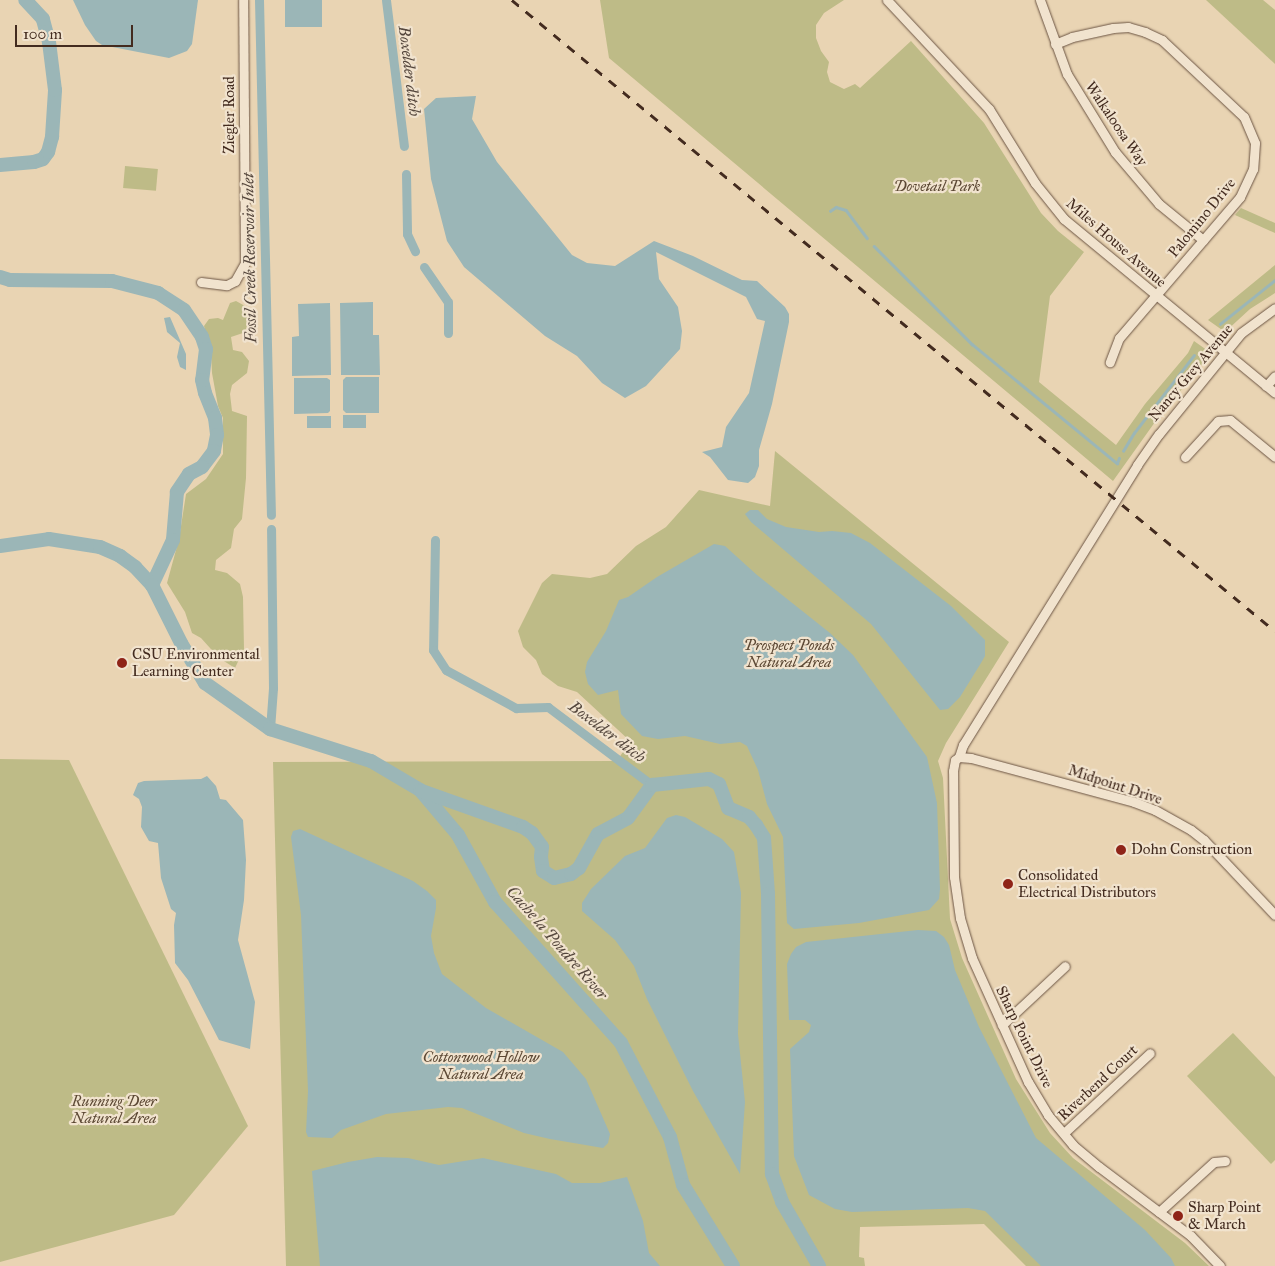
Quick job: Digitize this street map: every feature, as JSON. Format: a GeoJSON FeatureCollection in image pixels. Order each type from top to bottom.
{"type":"FeatureCollection","features":[{"type":"Feature","properties":{"kind":"street","name":"Ziegler Road"},"geometry":{"type":"LineString","coordinates":[[201,282],[227,285],[235,281],[245,263],[243,0]]}},
{"type":"Feature","properties":{"kind":"street","name":"Miles House Avenue"},"geometry":{"type":"LineString","coordinates":[[887,0],[989,109],[1035,183],[1064,219],[1224,353],[1275,392]]}},
{"type":"Feature","properties":{"kind":"street","name":"Walkaloosa Way"},"geometry":{"type":"LineString","coordinates":[[1040,0],[1067,74],[1115,152],[1160,204],[1203,240]]}},
{"type":"Feature","properties":{"kind":"street","name":"Palomino Drive"},"geometry":{"type":"LineString","coordinates":[[1055,44],[1072,37],[1113,28],[1128,27],[1162,40],[1244,117],[1255,143],[1255,156],[1248,183],[1240,197],[1119,338],[1110,362]]}},
{"type":"Feature","properties":{"kind":"street","name":"Nancy Grey Avenue"},"geometry":{"type":"LineString","coordinates":[[959,757],[963,745],[1137,465],[1169,419],[1241,332],[1275,308]]}},
{"type":"Feature","properties":{"kind":"street"},"geometry":{"type":"LineString","coordinates":[[1266,386],[1275,376]]}},
{"type":"Feature","properties":{"kind":"street"},"geometry":{"type":"LineString","coordinates":[[1185,457],[1218,421],[1230,420],[1275,457]]}},
{"type":"Feature","properties":{"kind":"street","name":"Midpoint Drive"},"geometry":{"type":"LineString","coordinates":[[959,757],[971,758],[1134,802],[1155,810],[1191,830],[1204,840],[1275,915]]}},
{"type":"Feature","properties":{"kind":"street","name":"Sharp Point Drive"},"geometry":{"type":"LineString","coordinates":[[959,757],[955,760],[953,771],[954,877],[960,918],[972,958],[1028,1082],[1048,1115],[1064,1134],[1099,1167],[1191,1236],[1220,1266]]}},
{"type":"Feature","properties":{"kind":"street"},"geometry":{"type":"LineString","coordinates":[[1002,1025],[1065,966]]}},
{"type":"Feature","properties":{"kind":"street","name":"Riverbend Court"},"geometry":{"type":"LineString","coordinates":[[1064,1134],[1150,1053]]}},
{"type":"Feature","properties":{"kind":"street"},"geometry":{"type":"LineString","coordinates":[[1159,1212],[1214,1162],[1225,1161]]}},
{"type":"Feature","properties":{"kind":"green space","name":"Dovetail Park"},"geometry":{"type":"Polygon","coordinates":[[[600,0],[844,0],[824,13],[816,25],[816,38],[821,51],[829,62],[827,72],[830,82],[844,89],[855,84],[860,88],[911,41],[984,123],[1041,213],[1058,231],[1084,252],[1050,296],[1039,382],[1116,445],[1145,404],[1188,353],[1194,341],[1211,353],[1155,422],[1113,481],[609,58],[600,0]]]}},
{"type":"Feature","properties":{"kind":"green space"},"geometry":{"type":"Polygon","coordinates":[[[1206,0],[1263,0],[1275,10],[1275,64],[1206,0]]]}},
{"type":"Feature","properties":{"kind":"green space"},"geometry":{"type":"Polygon","coordinates":[[[125,166],[158,169],[156,191],[123,188],[125,166]]]}},
{"type":"Feature","properties":{"kind":"green space"},"geometry":{"type":"Polygon","coordinates":[[[1241,208],[1275,223],[1275,233],[1235,215],[1241,208]]]}},
{"type":"Feature","properties":{"kind":"green space"},"geometry":{"type":"Polygon","coordinates":[[[1275,265],[1275,293],[1250,309],[1225,332],[1208,320],[1275,265]]]}},
{"type":"Feature","properties":{"kind":"green space"},"geometry":{"type":"Polygon","coordinates":[[[236,301],[245,306],[248,318],[246,332],[231,337],[233,350],[242,352],[249,361],[247,373],[232,385],[230,394],[232,411],[247,416],[246,478],[242,519],[234,529],[231,548],[216,560],[215,570],[227,573],[240,584],[243,597],[244,649],[235,668],[219,658],[201,638],[192,633],[185,612],[167,583],[179,539],[186,494],[206,479],[223,454],[223,418],[218,406],[212,373],[211,353],[204,326],[209,319],[218,318],[223,320],[230,303],[236,301]]]}},
{"type":"Feature","properties":{"kind":"green space"},"geometry":{"type":"Polygon","coordinates":[[[775,451],[1009,642],[946,743],[938,761],[943,778],[950,919],[962,958],[1016,1079],[1050,1133],[1073,1158],[1185,1243],[1209,1266],[1026,1266],[984,1224],[860,1227],[859,1257],[864,1258],[865,1266],[286,1266],[273,762],[617,761],[630,741],[577,692],[558,686],[542,674],[536,660],[523,647],[518,631],[542,583],[552,574],[590,578],[607,574],[636,546],[666,527],[699,490],[770,506],[775,451]]]}},
{"type":"Feature","properties":{"kind":"green space","name":"Running Deer Natural Area"},"geometry":{"type":"Polygon","coordinates":[[[0,759],[69,760],[248,1126],[174,1215],[0,1262],[0,759]]]}},
{"type":"Feature","properties":{"kind":"green space"},"geometry":{"type":"Polygon","coordinates":[[[1233,1033],[1275,1077],[1275,1160],[1271,1164],[1187,1076],[1233,1033]]]}},
{"type":"Feature","properties":{"kind":"water"},"geometry":{"type":"Polygon","coordinates":[[[73,0],[198,0],[192,44],[187,51],[169,58],[102,45],[96,41],[85,25],[73,0]]]}},
{"type":"Feature","properties":{"kind":"water"},"geometry":{"type":"Polygon","coordinates":[[[285,0],[322,0],[322,27],[285,27],[285,0]]]}},
{"type":"Feature","properties":{"kind":"water"},"geometry":{"type":"Polygon","coordinates":[[[476,96],[472,119],[497,162],[572,255],[587,263],[615,266],[654,241],[693,256],[742,280],[757,281],[785,307],[789,314],[789,322],[772,404],[759,450],[759,466],[755,477],[748,483],[728,480],[710,457],[702,452],[722,447],[726,427],[749,393],[765,321],[757,319],[746,297],[656,252],[659,279],[678,307],[682,331],[680,349],[646,386],[625,398],[602,383],[577,356],[545,336],[464,267],[447,241],[431,179],[424,109],[436,98],[476,96]]]}},
{"type":"Feature","properties":{"kind":"water"},"geometry":{"type":"Polygon","coordinates":[[[373,302],[373,335],[379,335],[380,375],[341,375],[340,303],[373,302]]]}},
{"type":"Feature","properties":{"kind":"water"},"geometry":{"type":"Polygon","coordinates":[[[330,303],[331,375],[292,376],[292,337],[299,336],[298,304],[330,303]]]}},
{"type":"Feature","properties":{"kind":"water"},"geometry":{"type":"Polygon","coordinates":[[[170,317],[186,354],[186,370],[180,367],[177,357],[180,343],[167,332],[164,318],[170,317]]]}},
{"type":"Feature","properties":{"kind":"water"},"geometry":{"type":"Polygon","coordinates":[[[346,377],[379,377],[379,413],[346,413],[343,410],[343,380],[346,377]]]}},
{"type":"Feature","properties":{"kind":"water"},"geometry":{"type":"Polygon","coordinates":[[[294,378],[327,378],[330,380],[330,411],[328,413],[294,414],[294,378]]]}},
{"type":"Feature","properties":{"kind":"water"},"geometry":{"type":"Polygon","coordinates":[[[343,415],[366,415],[366,428],[343,428],[343,415]]]}},
{"type":"Feature","properties":{"kind":"water"},"geometry":{"type":"Polygon","coordinates":[[[307,416],[331,416],[331,428],[307,428],[307,416]]]}},
{"type":"Feature","properties":{"kind":"water"},"geometry":{"type":"Polygon","coordinates":[[[750,510],[758,510],[767,519],[786,527],[819,532],[851,533],[870,543],[951,606],[985,640],[985,656],[960,697],[948,709],[940,710],[871,624],[751,522],[745,514],[750,510]]]}},
{"type":"Feature","properties":{"kind":"water"},"geometry":{"type":"Polygon","coordinates":[[[714,544],[725,546],[757,575],[830,633],[853,655],[927,757],[937,803],[940,889],[939,899],[929,910],[859,923],[794,929],[787,923],[783,837],[767,804],[758,770],[747,746],[740,742],[720,744],[685,736],[658,739],[642,736],[621,714],[618,690],[598,695],[588,684],[585,672],[587,662],[606,631],[619,600],[628,597],[657,577],[714,544]]]}},
{"type":"Feature","properties":{"kind":"water"},"geometry":{"type":"Polygon","coordinates":[[[207,776],[216,786],[220,799],[226,800],[243,820],[246,860],[244,900],[238,940],[255,1002],[250,1049],[219,1040],[188,980],[175,963],[174,925],[176,913],[171,909],[161,878],[158,843],[149,841],[141,827],[142,807],[139,799],[133,795],[138,783],[144,781],[201,779],[207,776]]]}},
{"type":"Feature","properties":{"kind":"water"},"geometry":{"type":"Polygon","coordinates":[[[676,815],[685,817],[722,839],[734,852],[741,893],[738,1034],[745,1102],[740,1174],[693,1091],[647,999],[634,966],[615,940],[582,911],[582,903],[591,889],[625,856],[645,848],[667,818],[676,815]]]}},
{"type":"Feature","properties":{"kind":"water"},"geometry":{"type":"Polygon","coordinates":[[[300,829],[413,881],[436,900],[431,936],[434,953],[442,974],[486,1008],[563,1052],[586,1079],[610,1134],[608,1143],[603,1148],[524,1133],[462,1108],[448,1107],[386,1114],[341,1130],[332,1138],[308,1137],[306,1132],[308,1091],[301,915],[291,837],[293,831],[300,829]]]}},
{"type":"Feature","properties":{"kind":"water"},"geometry":{"type":"Polygon","coordinates":[[[918,930],[936,931],[944,937],[949,945],[955,970],[979,1027],[1036,1138],[1145,1230],[1171,1258],[1175,1266],[1041,1266],[985,1211],[968,1208],[852,1212],[835,1209],[809,1195],[794,1156],[790,1049],[809,1032],[811,1025],[805,1020],[789,1020],[787,964],[791,954],[796,947],[806,942],[918,930]]]}},
{"type":"Feature","properties":{"kind":"water"},"geometry":{"type":"Polygon","coordinates":[[[377,1157],[408,1158],[439,1165],[483,1158],[556,1174],[572,1183],[600,1183],[627,1177],[643,1221],[649,1253],[660,1266],[320,1266],[312,1171],[377,1157]]]}},
{"type":"Feature","properties":{"kind":"waterway"},"geometry":{"type":"LineString","coordinates":[[0,165],[34,162],[43,159],[48,152],[52,137],[55,90],[49,42],[43,19],[25,0]]}},
{"type":"Feature","properties":{"kind":"waterway","name":"Fossil Creek Reservoir Inlet"},"geometry":{"type":"LineString","coordinates":[[259,0],[271,515]]}},
{"type":"Feature","properties":{"kind":"waterway","name":"Boxelder ditch"},"geometry":{"type":"LineString","coordinates":[[386,0],[404,146]]}},
{"type":"Feature","properties":{"kind":"waterway","name":"Boxelder ditch"},"geometry":{"type":"LineString","coordinates":[[406,174],[407,234],[415,251]]}},
{"type":"Feature","properties":{"kind":"waterway"},"geometry":{"type":"LineString","coordinates":[[830,211],[836,207],[846,210],[867,238]]}},
{"type":"Feature","properties":{"kind":"waterway"},"geometry":{"type":"LineString","coordinates":[[874,246],[972,344],[1117,463],[1119,458]]}},
{"type":"Feature","properties":{"kind":"waterway","name":"Boxelder ditch"},"geometry":{"type":"LineString","coordinates":[[424,267],[448,302],[448,333]]}},
{"type":"Feature","properties":{"kind":"waterway"},"geometry":{"type":"LineString","coordinates":[[0,277],[10,280],[112,281],[158,293],[184,310],[202,337],[206,349],[202,380],[215,418],[217,435],[214,451],[202,467],[189,474],[177,492],[173,540],[152,585]]}},
{"type":"Feature","properties":{"kind":"waterway"},"geometry":{"type":"LineString","coordinates":[[1220,324],[1275,280]]}},
{"type":"Feature","properties":{"kind":"waterway"},"geometry":{"type":"LineString","coordinates":[[1123,451],[1134,433],[1194,355]]}},
{"type":"Feature","properties":{"kind":"waterway","name":"Fossil Creek Reservoir Inlet"},"geometry":{"type":"LineString","coordinates":[[270,729],[273,688],[271,529]]}},
{"type":"Feature","properties":{"kind":"waterway","name":"Cache la Poudre River"},"geometry":{"type":"LineString","coordinates":[[0,546],[49,539],[100,547],[120,556],[135,567],[152,585],[181,643],[205,683],[270,729],[371,761],[420,790],[458,835],[495,902],[621,1043],[670,1137],[683,1185],[733,1266]]}},
{"type":"Feature","properties":{"kind":"waterway","name":"Boxelder ditch"},"geometry":{"type":"LineString","coordinates":[[435,540],[433,650],[446,670],[516,708],[548,707],[652,785]]}},
{"type":"Feature","properties":{"kind":"waterway"},"geometry":{"type":"LineString","coordinates":[[422,791],[523,827],[532,833],[542,847],[543,871],[554,878],[571,874],[579,868],[598,834],[628,818],[652,785],[709,779],[719,784],[728,808],[749,817],[756,825],[764,838],[768,894],[772,1174],[782,1202],[819,1266]]}},
{"type":"Feature","properties":{"kind":"railway"},"geometry":{"type":"LineString","coordinates":[[512,0],[1275,631]]}},
{"type":"Feature","properties":{"kind":"place","name":"CSU Environmental Learning Center"},"geometry":{"type":"Point","coordinates":[122,663]}},
{"type":"Feature","properties":{"kind":"place","name":"Dohn Construction"},"geometry":{"type":"Point","coordinates":[1121,850]}},
{"type":"Feature","properties":{"kind":"place","name":"Consolidated Electrical Distributors"},"geometry":{"type":"Point","coordinates":[1008,884]}},
{"type":"Feature","properties":{"kind":"place","name":"Sharp Point & March"},"geometry":{"type":"Point","coordinates":[1178,1216]}},
{"type":"Feature","properties":{"kind":"park label","name":"Prospect Ponds Natural Area"},"geometry":{"type":"Point","coordinates":[789,654]}},
{"type":"Feature","properties":{"kind":"park label","name":"Cottonwood Hollow Natural Area"},"geometry":{"type":"Point","coordinates":[481,1066]}}]}
